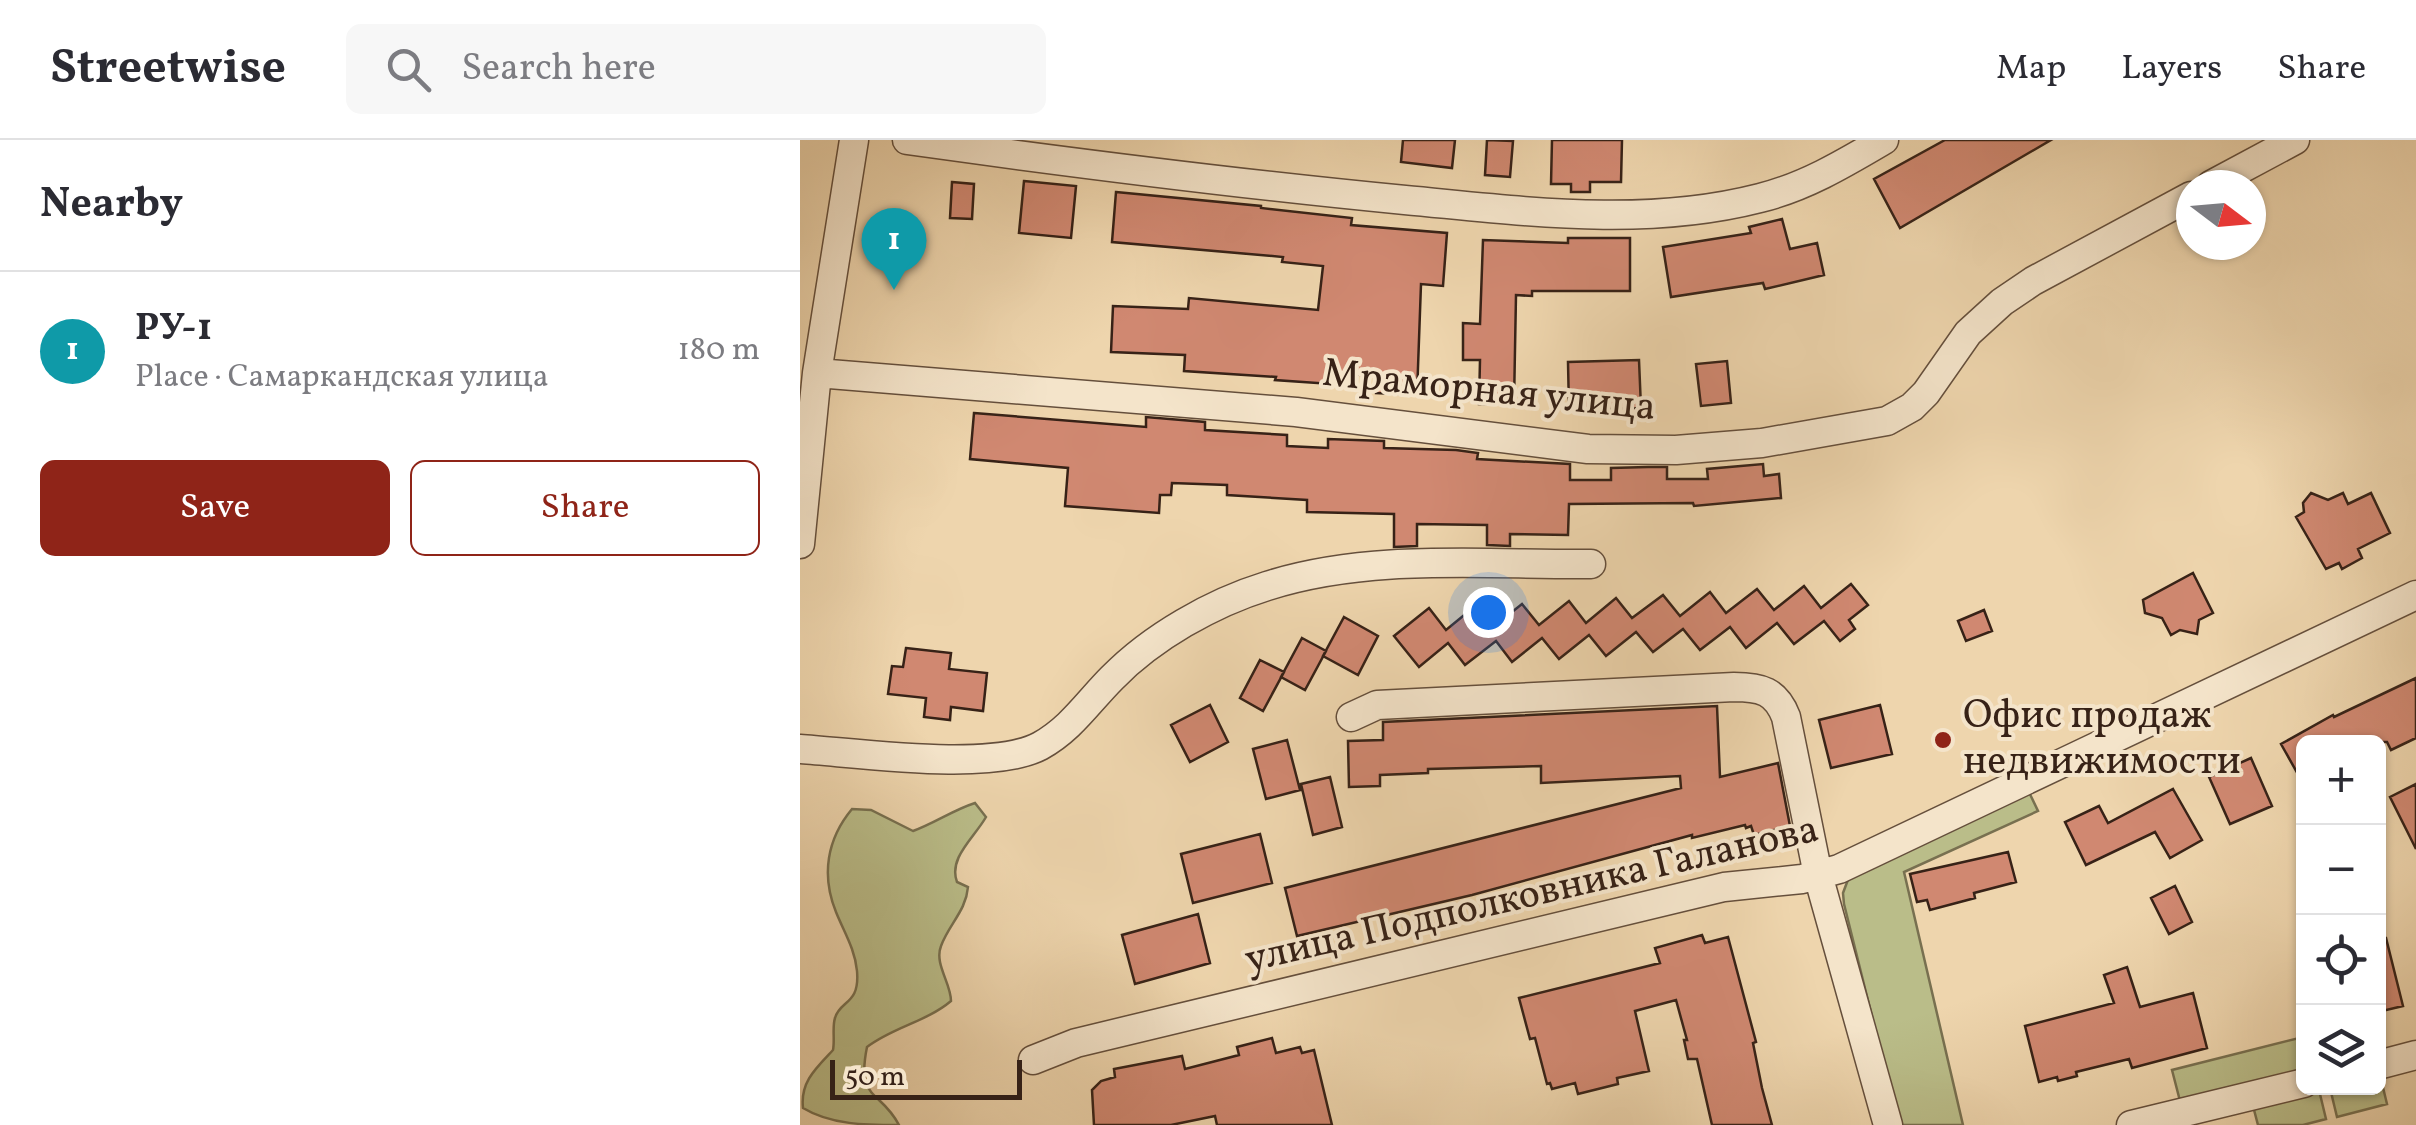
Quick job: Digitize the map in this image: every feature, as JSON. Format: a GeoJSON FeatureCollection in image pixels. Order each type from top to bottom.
{"type":"FeatureCollection","features":[{"type":"Feature","properties":{"kind":"street"},"geometry":{"type":"LineString","coordinates":[[800,544],[817,373],[854,140]]}},
{"type":"Feature","properties":{"kind":"street"},"geometry":{"type":"LineString","coordinates":[[907,140],[1298,190],[1625,216],[1712,208],[1760,198],[1819,176],[1884,140]]}},
{"type":"Feature","properties":{"kind":"street"},"geometry":{"type":"LineString","coordinates":[[2239,170],[2295,140]]}},
{"type":"Feature","properties":{"kind":"street","name":"Мраморная улица"},"geometry":{"type":"LineString","coordinates":[[817,373],[1296,412],[1588,449],[1676,450],[1762,443],[1887,421],[1912,407],[1926,394],[1968,332],[2002,302],[2032,281],[2176,204]]}},
{"type":"Feature","properties":{"kind":"street"},"geometry":{"type":"LineString","coordinates":[[800,749],[974,760],[1021,753],[1039,746],[1072,722],[1119,671],[1161,639],[1229,600],[1266,586],[1306,576],[1388,565],[1591,564]]}},
{"type":"Feature","properties":{"kind":"street","name":"улица Подполковника Галанова"},"geometry":{"type":"LineString","coordinates":[[1033,1060],[1076,1043],[1686,896],[1838,869],[2416,595]]}},
{"type":"Feature","properties":{"kind":"street"},"geometry":{"type":"LineString","coordinates":[[1351,717],[1377,704],[1734,687],[1768,691],[1780,702],[1786,717],[1818,875],[1888,1125]]}},
{"type":"Feature","properties":{"kind":"street"},"geometry":{"type":"LineString","coordinates":[[2386,1063],[2416,1056]]}},
{"type":"Feature","properties":{"kind":"street"},"geometry":{"type":"LineString","coordinates":[[2131,1125],[2296,1086]]}},
{"type":"Feature","properties":{"kind":"green space"},"geometry":{"type":"Polygon","coordinates":[[[2028,790],[2038,811],[1904,872],[1963,1125],[1899,1125],[1844,904],[1849,877],[2028,790]]]}},
{"type":"Feature","properties":{"kind":"green space"},"geometry":{"type":"Polygon","coordinates":[[[975,803],[986,817],[956,865],[957,882],[968,887],[967,896],[939,953],[951,1001],[867,1047],[867,1086],[899,1125],[837,1121],[814,1114],[803,1108],[804,1090],[815,1069],[833,1050],[835,1018],[853,996],[857,982],[854,955],[829,885],[829,858],[837,833],[852,809],[871,810],[913,831],[975,803]]]}},
{"type":"Feature","properties":{"kind":"green space"},"geometry":{"type":"Polygon","coordinates":[[[2296,1039],[2296,1072],[2180,1101],[2172,1070],[2296,1039]]]}},
{"type":"Feature","properties":{"kind":"green space"},"geometry":{"type":"Polygon","coordinates":[[[2298,1095],[2320,1095],[2326,1119],[2303,1125],[2258,1125],[2253,1106],[2298,1095]]]}},
{"type":"Feature","properties":{"kind":"green space"},"geometry":{"type":"Polygon","coordinates":[[[2332,1095],[2385,1095],[2387,1104],[2337,1117],[2332,1095]]]}},
{"type":"Feature","properties":{"kind":"building"},"geometry":{"type":"Polygon","coordinates":[[[1403,140],[1455,140],[1452,168],[1401,162],[1403,140]]]}},
{"type":"Feature","properties":{"kind":"building"},"geometry":{"type":"Polygon","coordinates":[[[1487,140],[1513,141],[1510,177],[1485,175],[1487,140]]]}},
{"type":"Feature","properties":{"kind":"building"},"geometry":{"type":"Polygon","coordinates":[[[1552,140],[1622,140],[1621,182],[1590,182],[1590,192],[1571,192],[1571,184],[1551,184],[1552,140]]]}},
{"type":"Feature","properties":{"kind":"building"},"geometry":{"type":"Polygon","coordinates":[[[1945,140],[2051,140],[1900,228],[1874,179],[1945,140]]]}},
{"type":"Feature","properties":{"kind":"building"},"geometry":{"type":"Polygon","coordinates":[[[1024,181],[1076,186],[1071,238],[1019,233],[1024,181]]]}},
{"type":"Feature","properties":{"kind":"building"},"geometry":{"type":"Polygon","coordinates":[[[952,182],[974,184],[972,219],[950,218],[952,182]]]}},
{"type":"Feature","properties":{"kind":"building"},"geometry":{"type":"Polygon","coordinates":[[[1116,192],[1261,206],[1352,218],[1351,225],[1447,233],[1443,286],[1421,284],[1417,395],[1376,393],[1377,376],[1332,373],[1331,384],[1275,380],[1276,377],[1184,371],[1185,355],[1111,352],[1113,306],[1188,309],[1189,298],[1318,310],[1323,266],[1282,262],[1283,257],[1112,242],[1116,192]]]}},
{"type":"Feature","properties":{"kind":"building"},"geometry":{"type":"Polygon","coordinates":[[[1782,219],[1790,249],[1817,243],[1824,275],[1765,289],[1763,283],[1671,297],[1663,247],[1751,233],[1749,227],[1782,219]]]}},
{"type":"Feature","properties":{"kind":"building"},"geometry":{"type":"Polygon","coordinates":[[[1568,238],[1630,238],[1630,291],[1532,291],[1532,296],[1516,295],[1514,404],[1479,404],[1480,360],[1463,360],[1463,323],[1480,324],[1483,240],[1568,243],[1568,238]]]}},
{"type":"Feature","properties":{"kind":"building"},"geometry":{"type":"Polygon","coordinates":[[[1639,360],[1641,408],[1569,410],[1568,362],[1639,360]]]}},
{"type":"Feature","properties":{"kind":"building"},"geometry":{"type":"Polygon","coordinates":[[[1727,361],[1731,403],[1701,406],[1696,364],[1727,361]]]}},
{"type":"Feature","properties":{"kind":"building"},"geometry":{"type":"Polygon","coordinates":[[[974,413],[1146,427],[1146,417],[1205,422],[1205,430],[1287,435],[1287,446],[1328,448],[1328,439],[1384,441],[1384,448],[1456,450],[1478,453],[1477,459],[1570,464],[1570,480],[1611,480],[1611,468],[1648,467],[1667,467],[1667,479],[1708,479],[1707,469],[1763,464],[1764,476],[1779,474],[1781,498],[1694,506],[1569,504],[1568,535],[1510,534],[1510,546],[1487,545],[1487,525],[1417,524],[1417,546],[1394,547],[1394,514],[1307,512],[1307,500],[1227,495],[1227,485],[1172,483],[1171,495],[1160,495],[1159,513],[1065,506],[1068,468],[970,459],[974,413]]]}},
{"type":"Feature","properties":{"kind":"building"},"geometry":{"type":"Polygon","coordinates":[[[2311,493],[2328,500],[2343,493],[2348,504],[2371,493],[2390,533],[2358,549],[2362,558],[2342,569],[2339,563],[2326,569],[2296,517],[2304,512],[2303,503],[2311,493]]]}},
{"type":"Feature","properties":{"kind":"building"},"geometry":{"type":"Polygon","coordinates":[[[2193,573],[2213,613],[2199,620],[2197,634],[2180,630],[2171,635],[2162,618],[2145,613],[2143,600],[2193,573]]]}},
{"type":"Feature","properties":{"kind":"building"},"geometry":{"type":"Polygon","coordinates":[[[1851,584],[1868,605],[1849,620],[1855,629],[1840,641],[1824,621],[1794,644],[1777,623],[1746,648],[1730,627],[1700,650],[1683,629],[1653,652],[1636,632],[1606,656],[1589,635],[1559,659],[1542,638],[1512,662],[1496,641],[1465,665],[1448,643],[1419,667],[1394,636],[1429,608],[1446,630],[1474,607],[1492,628],[1522,604],[1539,625],[1569,601],[1586,623],[1616,598],[1632,618],[1663,595],[1680,616],[1710,592],[1726,613],[1757,589],[1774,610],[1804,586],[1821,608],[1851,584]]]}},
{"type":"Feature","properties":{"kind":"building"},"geometry":{"type":"Polygon","coordinates":[[[1984,610],[1992,631],[1966,641],[1958,621],[1984,610]]]}},
{"type":"Feature","properties":{"kind":"building"},"geometry":{"type":"Polygon","coordinates":[[[1344,617],[1378,636],[1358,675],[1323,656],[1344,617]]]}},
{"type":"Feature","properties":{"kind":"building"},"geometry":{"type":"Polygon","coordinates":[[[1302,638],[1326,651],[1305,690],[1281,677],[1302,638]]]}},
{"type":"Feature","properties":{"kind":"building"},"geometry":{"type":"Polygon","coordinates":[[[906,648],[951,653],[949,669],[987,673],[983,711],[951,707],[950,720],[924,717],[926,698],[888,694],[892,666],[903,667],[906,648]]]}},
{"type":"Feature","properties":{"kind":"building"},"geometry":{"type":"Polygon","coordinates":[[[1260,660],[1284,672],[1263,711],[1240,698],[1260,660]]]}},
{"type":"Feature","properties":{"kind":"building"},"geometry":{"type":"Polygon","coordinates":[[[2416,678],[2416,738],[2391,750],[2386,735],[2297,735],[2416,678]]]}},
{"type":"Feature","properties":{"kind":"building"},"geometry":{"type":"Polygon","coordinates":[[[1210,705],[1228,742],[1190,762],[1171,725],[1210,705]]]}},
{"type":"Feature","properties":{"kind":"building"},"geometry":{"type":"Polygon","coordinates":[[[1880,705],[1892,754],[1831,768],[1819,720],[1880,705]]]}},
{"type":"Feature","properties":{"kind":"building"},"geometry":{"type":"Polygon","coordinates":[[[1717,706],[1720,777],[1778,763],[1790,826],[1754,835],[1751,826],[1745,825],[1692,835],[1472,895],[1297,936],[1285,888],[1681,788],[1680,776],[1541,783],[1541,766],[1428,769],[1428,773],[1380,775],[1380,786],[1349,787],[1348,741],[1383,740],[1383,722],[1717,706]]]}},
{"type":"Feature","properties":{"kind":"building"},"geometry":{"type":"Polygon","coordinates":[[[2296,736],[2296,771],[2281,744],[2296,736]]]}},
{"type":"Feature","properties":{"kind":"building"},"geometry":{"type":"Polygon","coordinates":[[[1287,740],[1300,790],[1266,799],[1253,749],[1287,740]]]}},
{"type":"Feature","properties":{"kind":"building"},"geometry":{"type":"Polygon","coordinates":[[[2251,758],[2272,806],[2230,824],[2209,777],[2251,758]]]}},
{"type":"Feature","properties":{"kind":"building"},"geometry":{"type":"Polygon","coordinates":[[[1330,777],[1342,827],[1313,835],[1301,784],[1330,777]]]}},
{"type":"Feature","properties":{"kind":"building"},"geometry":{"type":"Polygon","coordinates":[[[2416,784],[2416,849],[2390,797],[2416,784]]]}},
{"type":"Feature","properties":{"kind":"building"},"geometry":{"type":"Polygon","coordinates":[[[2173,789],[2202,840],[2170,858],[2155,832],[2086,865],[2065,822],[2099,806],[2108,823],[2173,789]]]}},
{"type":"Feature","properties":{"kind":"building"},"geometry":{"type":"Polygon","coordinates":[[[1260,834],[1272,883],[1193,903],[1181,854],[1260,834]]]}},
{"type":"Feature","properties":{"kind":"building"},"geometry":{"type":"Polygon","coordinates":[[[2008,852],[2016,882],[1930,910],[1927,900],[1917,902],[1910,874],[2008,852]]]}},
{"type":"Feature","properties":{"kind":"building"},"geometry":{"type":"Polygon","coordinates":[[[2175,886],[2192,922],[2169,934],[2151,898],[2175,886]]]}},
{"type":"Feature","properties":{"kind":"building"},"geometry":{"type":"Polygon","coordinates":[[[1198,914],[1210,963],[1135,984],[1122,935],[1198,914]]]}},
{"type":"Feature","properties":{"kind":"building"},"geometry":{"type":"Polygon","coordinates":[[[1702,935],[1705,943],[1728,937],[1756,1042],[1753,1043],[1772,1125],[1712,1125],[1697,1059],[1688,1059],[1676,1000],[1635,1011],[1649,1071],[1617,1078],[1618,1084],[1578,1094],[1575,1083],[1552,1089],[1547,1084],[1519,998],[1660,963],[1655,948],[1702,935]]]}},
{"type":"Feature","properties":{"kind":"building"},"geometry":{"type":"Polygon","coordinates":[[[2386,938],[2403,1006],[2386,1010],[2386,938]]]}},
{"type":"Feature","properties":{"kind":"building"},"geometry":{"type":"Polygon","coordinates":[[[2127,967],[2140,1007],[2193,993],[2207,1048],[2132,1068],[2129,1059],[2076,1072],[2077,1076],[2058,1081],[2057,1077],[2039,1082],[2025,1026],[2114,1003],[2104,975],[2127,967]]]}},
{"type":"Feature","properties":{"kind":"building"},"geometry":{"type":"Polygon","coordinates":[[[1272,1038],[1276,1053],[1300,1047],[1302,1053],[1314,1050],[1332,1125],[1217,1125],[1215,1116],[1171,1125],[1094,1125],[1092,1090],[1101,1081],[1115,1077],[1114,1069],[1182,1056],[1185,1069],[1239,1055],[1237,1047],[1272,1038]]]}},
{"type":"Feature","properties":{"kind":"place","name":"РУ-1"},"geometry":{"type":"Point","coordinates":[894,290]}},
{"type":"Feature","properties":{"kind":"place","name":"Офис продаж недвижимости"},"geometry":{"type":"Point","coordinates":[1943,740]}}]}
